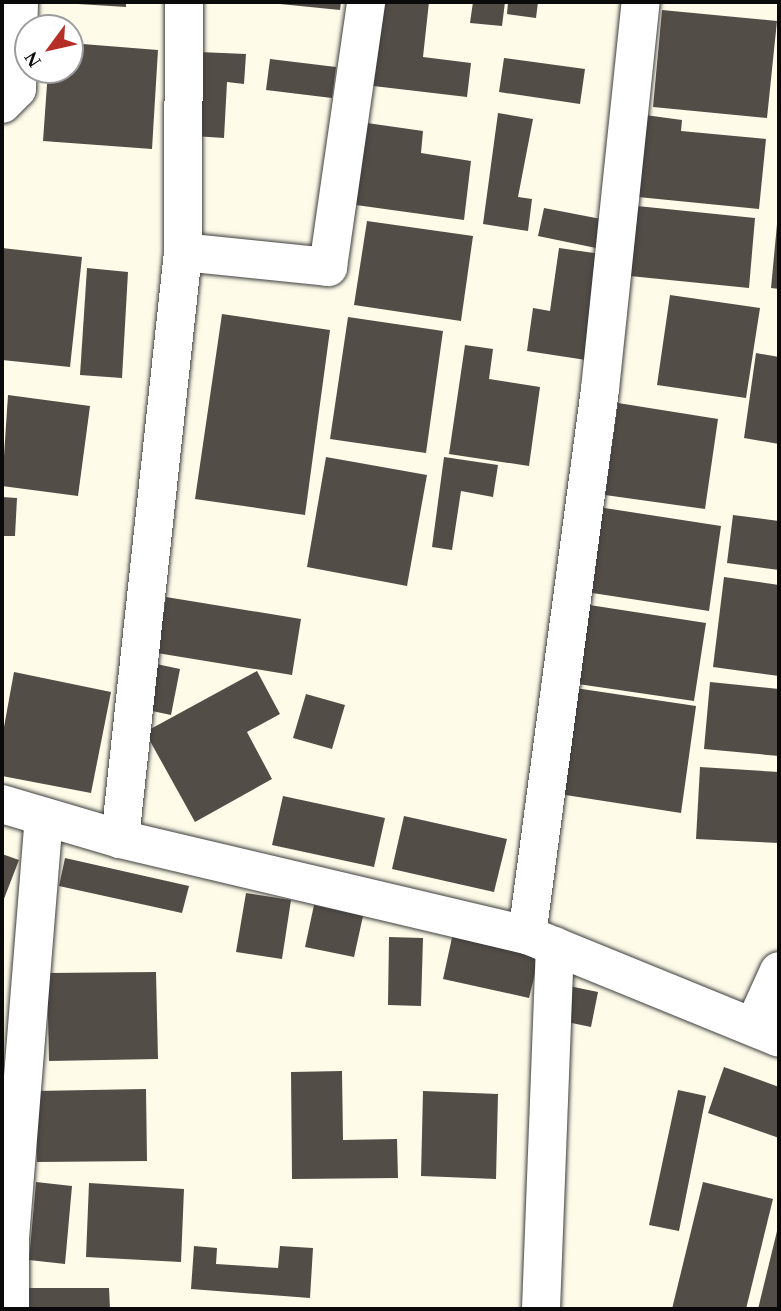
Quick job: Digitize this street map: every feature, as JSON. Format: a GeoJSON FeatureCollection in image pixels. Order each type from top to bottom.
{"type":"FeatureCollection","features":[{"type":"Feature","properties":{"kind":"street"},"geometry":{"type":"LineString","coordinates":[[2,104],[16,89],[19,2]]}},
{"type":"Feature","properties":{"kind":"street"},"geometry":{"type":"LineString","coordinates":[[120,839],[183,252],[184,2]]}},
{"type":"Feature","properties":{"kind":"street"},"geometry":{"type":"LineString","coordinates":[[183,252],[328,268],[366,2]]}},
{"type":"Feature","properties":{"kind":"street"},"geometry":{"type":"LineString","coordinates":[[541,1309],[541,940],[641,2]]}},
{"type":"Feature","properties":{"kind":"street"},"geometry":{"type":"LineString","coordinates":[[2,804],[120,839],[541,940],[767,1032],[779,971]]}},
{"type":"Feature","properties":{"kind":"street"},"geometry":{"type":"LineString","coordinates":[[10,1309],[10,1238],[44,817]]}},
{"type":"Feature","properties":{"kind":"building"},"geometry":{"type":"Polygon","coordinates":[[[46,2],[126,2],[126,7],[46,2]]]}},
{"type":"Feature","properties":{"kind":"building"},"geometry":{"type":"Polygon","coordinates":[[[260,2],[341,2],[340,10],[260,2]]]}},
{"type":"Feature","properties":{"kind":"building"},"geometry":{"type":"Polygon","coordinates":[[[375,2],[429,2],[423,57],[471,63],[467,97],[365,85],[375,2]]]}},
{"type":"Feature","properties":{"kind":"building"},"geometry":{"type":"Polygon","coordinates":[[[473,2],[505,2],[502,26],[470,23],[473,2]]]}},
{"type":"Feature","properties":{"kind":"building"},"geometry":{"type":"Polygon","coordinates":[[[508,2],[538,2],[536,18],[507,14],[508,2]]]}},
{"type":"Feature","properties":{"kind":"building"},"geometry":{"type":"Polygon","coordinates":[[[662,10],[777,21],[767,118],[653,107],[662,10]]]}},
{"type":"Feature","properties":{"kind":"building"},"geometry":{"type":"Polygon","coordinates":[[[84,44],[158,50],[152,149],[43,141],[47,84],[84,84],[84,44]]]}},
{"type":"Feature","properties":{"kind":"building"},"geometry":{"type":"Polygon","coordinates":[[[199,52],[246,54],[244,84],[227,82],[224,138],[194,136],[199,52]]]}},
{"type":"Feature","properties":{"kind":"building"},"geometry":{"type":"Polygon","coordinates":[[[504,58],[585,69],[580,104],[499,92],[504,58]]]}},
{"type":"Feature","properties":{"kind":"building"},"geometry":{"type":"Polygon","coordinates":[[[270,59],[336,67],[332,98],[266,90],[270,59]]]}},
{"type":"Feature","properties":{"kind":"building"},"geometry":{"type":"Polygon","coordinates":[[[498,113],[533,119],[518,197],[532,199],[528,231],[483,224],[498,113]]]}},
{"type":"Feature","properties":{"kind":"building"},"geometry":{"type":"Polygon","coordinates":[[[645,115],[682,120],[681,131],[766,139],[759,209],[638,197],[645,115]]]}},
{"type":"Feature","properties":{"kind":"building"},"geometry":{"type":"Polygon","coordinates":[[[367,123],[423,131],[421,153],[471,161],[464,220],[356,205],[367,123]]]}},
{"type":"Feature","properties":{"kind":"building"},"geometry":{"type":"Polygon","coordinates":[[[637,206],[755,218],[749,288],[630,276],[637,206]]]}},
{"type":"Feature","properties":{"kind":"building"},"geometry":{"type":"Polygon","coordinates":[[[544,208],[601,219],[596,248],[538,236],[544,208]]]}},
{"type":"Feature","properties":{"kind":"building"},"geometry":{"type":"Polygon","coordinates":[[[367,221],[473,236],[461,321],[354,305],[367,221]]]}},
{"type":"Feature","properties":{"kind":"building"},"geometry":{"type":"Polygon","coordinates":[[[779,224],[779,289],[771,288],[779,224]]]}},
{"type":"Feature","properties":{"kind":"building"},"geometry":{"type":"Polygon","coordinates":[[[2,248],[82,257],[70,367],[2,360],[2,248]]]}},
{"type":"Feature","properties":{"kind":"building"},"geometry":{"type":"Polygon","coordinates":[[[559,248],[601,254],[586,360],[527,351],[533,308],[550,311],[559,248]]]}},
{"type":"Feature","properties":{"kind":"building"},"geometry":{"type":"Polygon","coordinates":[[[87,268],[128,272],[122,378],[80,375],[87,268]]]}},
{"type":"Feature","properties":{"kind":"building"},"geometry":{"type":"Polygon","coordinates":[[[670,295],[760,308],[746,398],[657,385],[670,295]]]}},
{"type":"Feature","properties":{"kind":"building"},"geometry":{"type":"Polygon","coordinates":[[[222,314],[330,330],[305,515],[195,499],[222,314]]]}},
{"type":"Feature","properties":{"kind":"building"},"geometry":{"type":"Polygon","coordinates":[[[348,317],[443,331],[426,453],[330,439],[348,317]]]}},
{"type":"Feature","properties":{"kind":"building"},"geometry":{"type":"Polygon","coordinates":[[[465,345],[493,349],[489,379],[540,387],[529,466],[449,454],[465,345]]]}},
{"type":"Feature","properties":{"kind":"building"},"geometry":{"type":"Polygon","coordinates":[[[756,353],[779,357],[779,444],[744,438],[756,353]]]}},
{"type":"Feature","properties":{"kind":"building"},"geometry":{"type":"Polygon","coordinates":[[[8,395],[90,406],[78,496],[2,486],[8,395]]]}},
{"type":"Feature","properties":{"kind":"building"},"geometry":{"type":"Polygon","coordinates":[[[618,403],[718,419],[705,509],[605,495],[618,403]]]}},
{"type":"Feature","properties":{"kind":"building"},"geometry":{"type":"Polygon","coordinates":[[[326,457],[427,475],[407,586],[307,567],[326,457]]]}},
{"type":"Feature","properties":{"kind":"building"},"geometry":{"type":"Polygon","coordinates":[[[444,457],[498,465],[493,497],[461,491],[452,550],[432,547],[444,457]]]}},
{"type":"Feature","properties":{"kind":"building"},"geometry":{"type":"Polygon","coordinates":[[[2,497],[17,498],[15,536],[2,536],[2,497]]]}},
{"type":"Feature","properties":{"kind":"building"},"geometry":{"type":"Polygon","coordinates":[[[598,507],[721,526],[709,611],[586,592],[598,507]]]}},
{"type":"Feature","properties":{"kind":"building"},"geometry":{"type":"Polygon","coordinates":[[[733,515],[779,521],[779,570],[727,563],[733,515]]]}},
{"type":"Feature","properties":{"kind":"building"},"geometry":{"type":"Polygon","coordinates":[[[724,577],[779,585],[779,676],[713,667],[724,577]]]}},
{"type":"Feature","properties":{"kind":"building"},"geometry":{"type":"Polygon","coordinates":[[[166,597],[301,619],[292,675],[157,653],[166,597]]]}},
{"type":"Feature","properties":{"kind":"building"},"geometry":{"type":"Polygon","coordinates":[[[583,604],[706,623],[694,701],[571,683],[583,604]]]}},
{"type":"Feature","properties":{"kind":"building"},"geometry":{"type":"Polygon","coordinates":[[[147,662],[180,669],[171,715],[138,708],[147,662]]]}},
{"type":"Feature","properties":{"kind":"building"},"geometry":{"type":"Polygon","coordinates":[[[257,671],[280,714],[247,732],[272,779],[195,822],[145,732],[257,671]]]}},
{"type":"Feature","properties":{"kind":"building"},"geometry":{"type":"Polygon","coordinates":[[[14,672],[111,692],[91,793],[2,776],[2,738],[14,672]]]}},
{"type":"Feature","properties":{"kind":"building"},"geometry":{"type":"Polygon","coordinates":[[[710,682],[779,689],[779,756],[704,749],[710,682]]]}},
{"type":"Feature","properties":{"kind":"building"},"geometry":{"type":"Polygon","coordinates":[[[575,688],[696,706],[681,813],[559,794],[575,688]]]}},
{"type":"Feature","properties":{"kind":"building"},"geometry":{"type":"Polygon","coordinates":[[[306,694],[345,705],[332,749],[293,738],[306,694]]]}},
{"type":"Feature","properties":{"kind":"building"},"geometry":{"type":"Polygon","coordinates":[[[700,767],[779,772],[779,843],[696,839],[700,767]]]}},
{"type":"Feature","properties":{"kind":"building"},"geometry":{"type":"Polygon","coordinates":[[[283,796],[385,818],[374,867],[272,845],[283,796]]]}},
{"type":"Feature","properties":{"kind":"building"},"geometry":{"type":"Polygon","coordinates":[[[404,816],[507,839],[494,892],[392,869],[404,816]]]}},
{"type":"Feature","properties":{"kind":"building"},"geometry":{"type":"Polygon","coordinates":[[[2,854],[19,860],[2,904],[2,854]]]}},
{"type":"Feature","properties":{"kind":"building"},"geometry":{"type":"Polygon","coordinates":[[[65,858],[189,886],[182,913],[59,886],[65,858]]]}},
{"type":"Feature","properties":{"kind":"building"},"geometry":{"type":"Polygon","coordinates":[[[246,893],[291,900],[282,959],[236,952],[246,893]]]}},
{"type":"Feature","properties":{"kind":"building"},"geometry":{"type":"Polygon","coordinates":[[[314,905],[363,916],[354,957],[305,947],[314,905]]]}},
{"type":"Feature","properties":{"kind":"building"},"geometry":{"type":"Polygon","coordinates":[[[453,933],[540,953],[529,998],[443,979],[453,933]]]}},
{"type":"Feature","properties":{"kind":"building"},"geometry":{"type":"Polygon","coordinates":[[[389,937],[423,938],[421,1006],[388,1005],[389,937]]]}},
{"type":"Feature","properties":{"kind":"building"},"geometry":{"type":"Polygon","coordinates":[[[156,972],[158,1059],[49,1061],[47,973],[156,972]]]}},
{"type":"Feature","properties":{"kind":"building"},"geometry":{"type":"Polygon","coordinates":[[[569,986],[598,992],[591,1027],[562,1021],[569,986]]]}},
{"type":"Feature","properties":{"kind":"building"},"geometry":{"type":"Polygon","coordinates":[[[724,1067],[779,1087],[779,1138],[708,1113],[724,1067]]]}},
{"type":"Feature","properties":{"kind":"building"},"geometry":{"type":"Polygon","coordinates":[[[342,1071],[343,1140],[397,1139],[398,1178],[292,1179],[291,1072],[342,1071]]]}},
{"type":"Feature","properties":{"kind":"building"},"geometry":{"type":"Polygon","coordinates":[[[146,1089],[147,1161],[37,1162],[35,1091],[146,1089]]]}},
{"type":"Feature","properties":{"kind":"building"},"geometry":{"type":"Polygon","coordinates":[[[678,1090],[706,1096],[679,1231],[649,1225],[678,1090]]]}},
{"type":"Feature","properties":{"kind":"building"},"geometry":{"type":"Polygon","coordinates":[[[423,1091],[498,1094],[496,1179],[421,1176],[423,1091]]]}},
{"type":"Feature","properties":{"kind":"building"},"geometry":{"type":"Polygon","coordinates":[[[36,1182],[72,1186],[65,1264],[29,1260],[36,1182]]]}},
{"type":"Feature","properties":{"kind":"building"},"geometry":{"type":"Polygon","coordinates":[[[703,1182],[773,1199],[746,1309],[672,1309],[703,1182]]]}},
{"type":"Feature","properties":{"kind":"building"},"geometry":{"type":"Polygon","coordinates":[[[89,1183],[184,1189],[181,1262],[86,1257],[89,1183]]]}},
{"type":"Feature","properties":{"kind":"building"},"geometry":{"type":"Polygon","coordinates":[[[778,1227],[779,1309],[758,1309],[778,1227]]]}},
{"type":"Feature","properties":{"kind":"building"},"geometry":{"type":"Polygon","coordinates":[[[194,1246],[217,1248],[216,1264],[278,1268],[280,1246],[313,1248],[310,1298],[191,1289],[194,1246]]]}},
{"type":"Feature","properties":{"kind":"building"},"geometry":{"type":"Polygon","coordinates":[[[26,1288],[109,1288],[110,1309],[26,1309],[26,1288]]]}}]}
